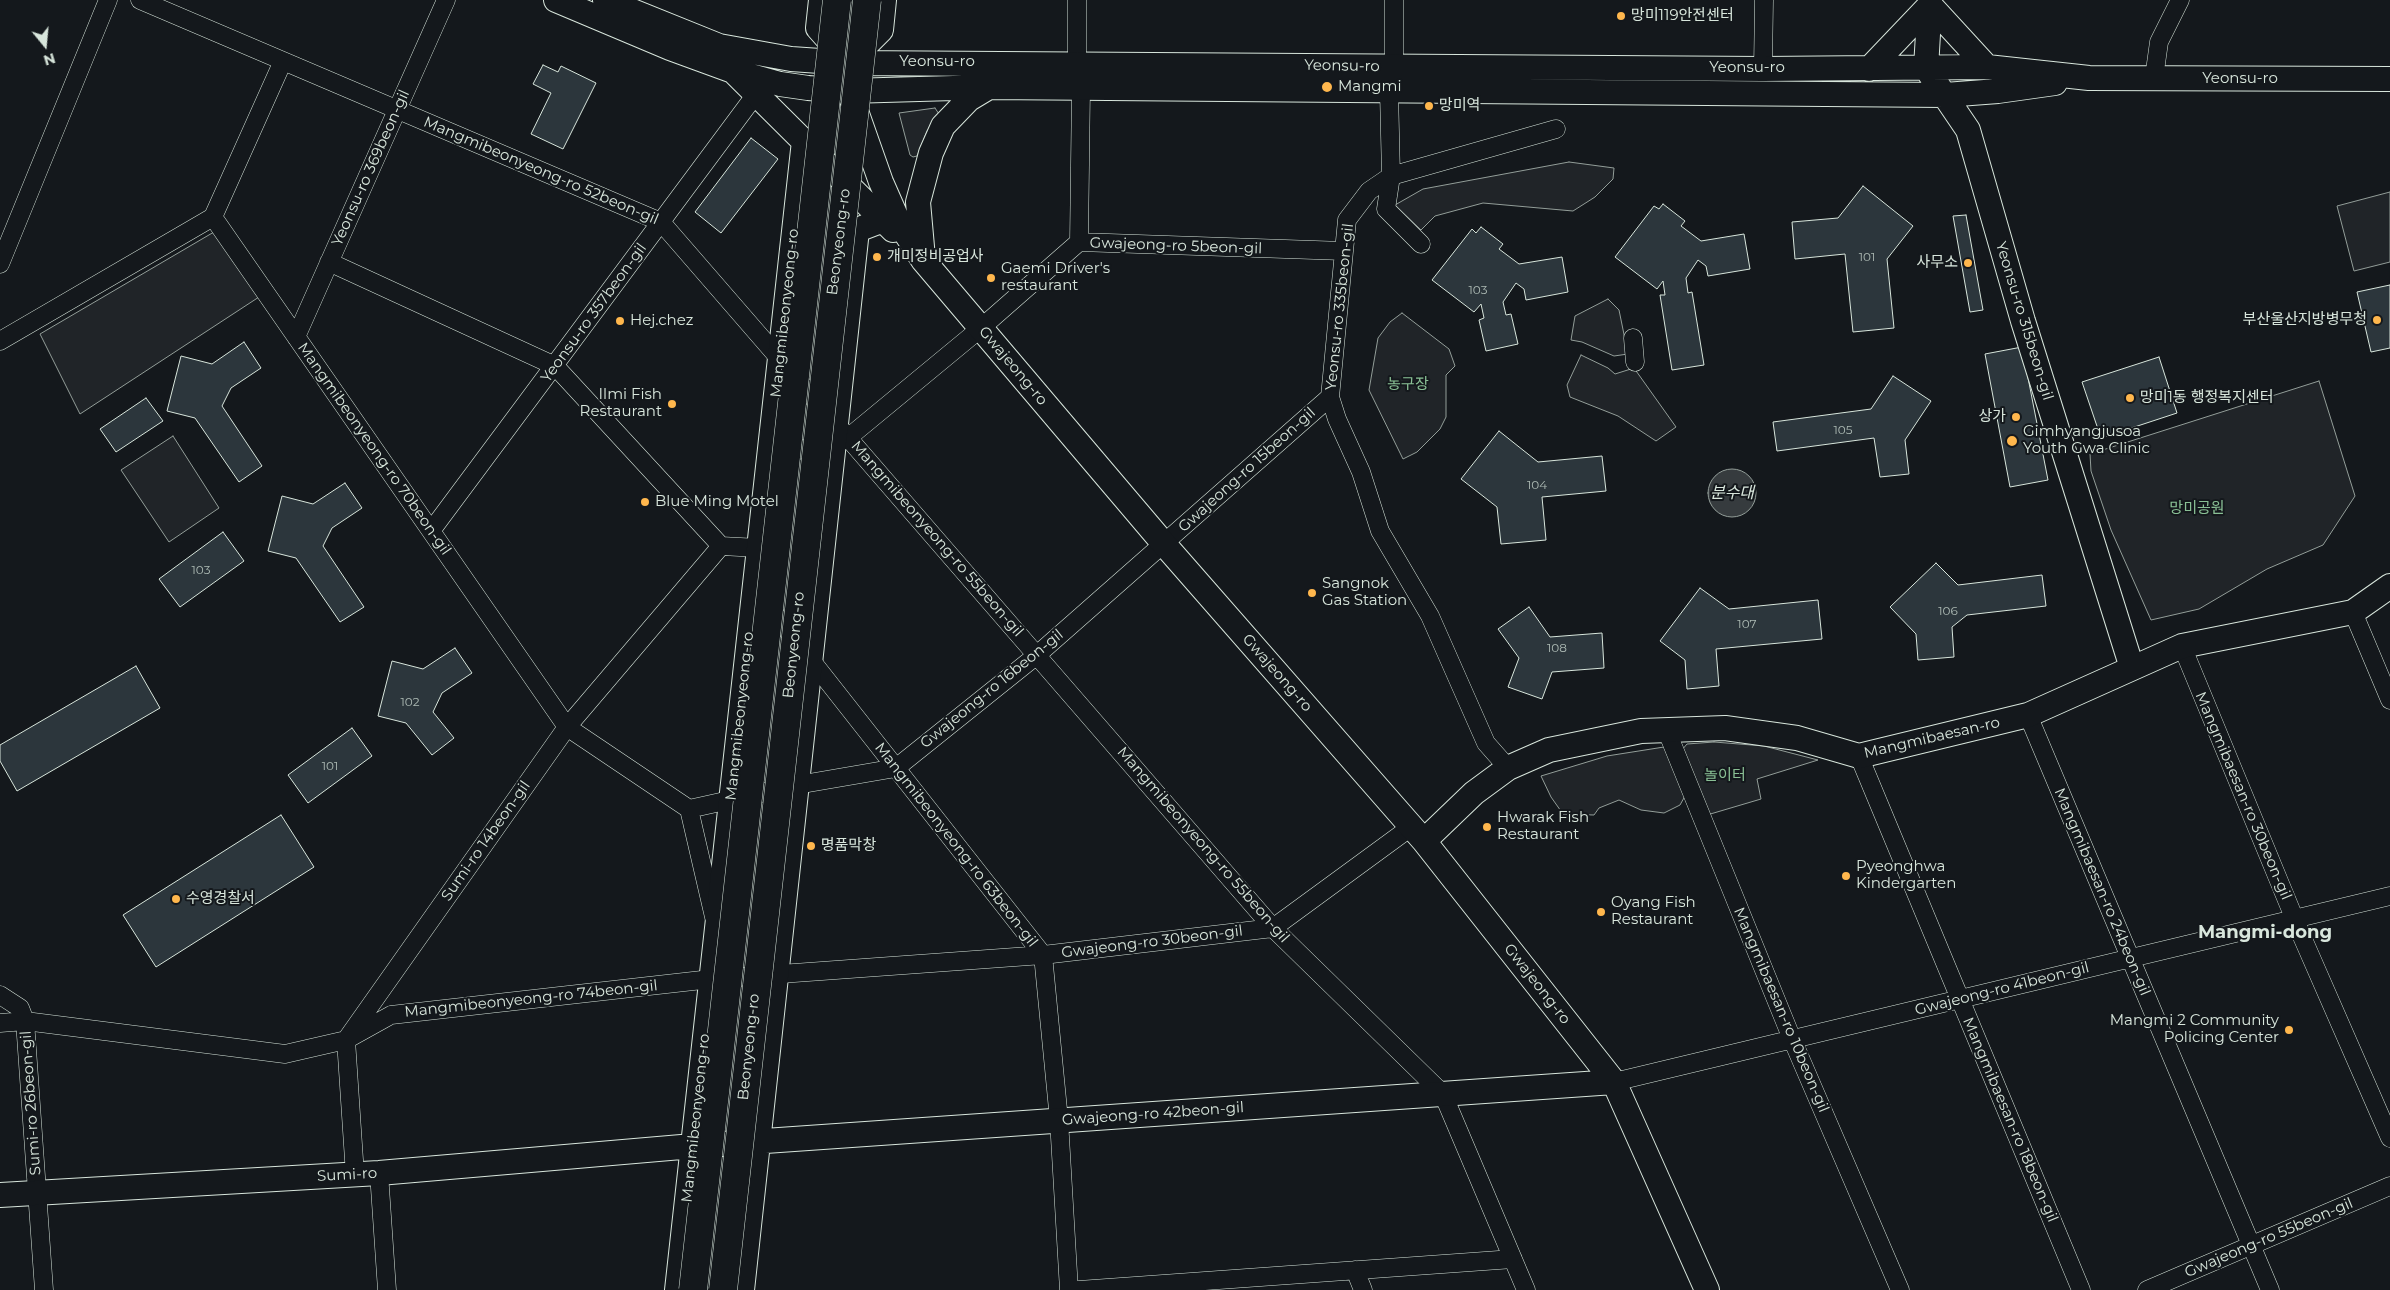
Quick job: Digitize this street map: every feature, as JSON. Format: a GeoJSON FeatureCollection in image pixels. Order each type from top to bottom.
{"type":"FeatureCollection","features":[{"type":"Feature","properties":{"kind":"highway","name":"Beonyeong-ro"},"geometry":{"type":"LineString","coordinates":[[693,1290],[837,0]]}},
{"type":"Feature","properties":{"kind":"highway","name":"Beonyeong-ro"},"geometry":{"type":"LineString","coordinates":[[722,1290],[867,0]]}},
{"type":"Feature","properties":{"kind":"street"},"geometry":{"type":"LineString","coordinates":[[0,264],[108,0]]}},
{"type":"Feature","properties":{"kind":"street","name":"Mangmibeonyeong-ro 52beon-gil"},"geometry":{"type":"LineString","coordinates":[[140,0],[661,222],[780,357],[840,435]]}},
{"type":"Feature","properties":{"kind":"street","name":"Yeonsu-ro 369beon-gil"},"geometry":{"type":"LineString","coordinates":[[296,337],[446,0]]}},
{"type":"Feature","properties":{"kind":"street","name":"Yeonsu-ro"},"geometry":{"type":"LineString","coordinates":[[556,0],[670,48],[733,71],[790,85],[849,90],[989,87],[1945,95],[1998,91],[2089,78]]}},
{"type":"Feature","properties":{"kind":"street","name":"Yeonsu-ro"},"geometry":{"type":"LineString","coordinates":[[605,0],[719,46],[791,59],[849,63],[1869,69],[1988,67],[2089,78],[2390,79]]}},
{"type":"Feature","properties":{"kind":"street"},"geometry":{"type":"LineString","coordinates":[[821,0],[818,28],[849,63],[881,30],[884,0]]}},
{"type":"Feature","properties":{"kind":"street","name":"Gwajeong-ro"},"geometry":{"type":"LineString","coordinates":[[853,0],[848,41],[849,90],[881,182],[899,223],[924,260],[1164,544],[1417,834],[1614,1082],[1706,1290]]}},
{"type":"Feature","properties":{"kind":"street"},"geometry":{"type":"LineString","coordinates":[[1077,0],[1077,63]]}},
{"type":"Feature","properties":{"kind":"street"},"geometry":{"type":"LineString","coordinates":[[1394,0],[1394,66]]}},
{"type":"Feature","properties":{"kind":"street"},"geometry":{"type":"LineString","coordinates":[[1763,68],[1764,0]]}},
{"type":"Feature","properties":{"kind":"street"},"geometry":{"type":"LineString","coordinates":[[2154,78],[2159,42],[2180,0]]}},
{"type":"Feature","properties":{"kind":"street"},"geometry":{"type":"LineString","coordinates":[[1930,3],[1988,67]]}},
{"type":"Feature","properties":{"kind":"street"},"geometry":{"type":"LineString","coordinates":[[1926,68],[1930,3]]}},
{"type":"Feature","properties":{"kind":"street"},"geometry":{"type":"LineString","coordinates":[[1869,69],[1930,3]]}},
{"type":"Feature","properties":{"kind":"street"},"geometry":{"type":"LineString","coordinates":[[0,341],[213,217],[283,61]]}},
{"type":"Feature","properties":{"kind":"street","name":"Yeonsu-ro 315beon-gil"},"geometry":{"type":"LineString","coordinates":[[1926,68],[1968,130],[2023,321],[2132,668]]}},
{"type":"Feature","properties":{"kind":"street"},"geometry":{"type":"LineString","coordinates":[[733,71],[924,260]]}},
{"type":"Feature","properties":{"kind":"street"},"geometry":{"type":"LineString","coordinates":[[924,260],[918,202],[931,153],[943,126],[969,99],[989,87]]}},
{"type":"Feature","properties":{"kind":"street"},"geometry":{"type":"LineString","coordinates":[[1079,242],[1081,88]]}},
{"type":"Feature","properties":{"kind":"street"},"geometry":{"type":"LineString","coordinates":[[1389,91],[1391,176],[1386,209],[1421,244]]}},
{"type":"Feature","properties":{"kind":"street","name":"Yeonsu-ro 357beon-gil"},"geometry":{"type":"LineString","coordinates":[[431,531],[756,94]]}},
{"type":"Feature","properties":{"kind":"street","name":"Yeonsu-ro 335beon-gil"},"geometry":{"type":"LineString","coordinates":[[1508,768],[1486,743],[1430,616],[1380,531],[1361,472],[1337,419],[1330,397],[1347,220],[1369,191],[1391,176],[1556,129]]}},
{"type":"Feature","properties":{"kind":"street","name":"Mangmibeonyeong-ro"},"geometry":{"type":"LineString","coordinates":[[677,1290],[804,141]]}},
{"type":"Feature","properties":{"kind":"street","name":"Mangmibeonyeong-ro 70beon-gil"},"geometry":{"type":"LineString","coordinates":[[213,217],[567,727],[689,809]]}},
{"type":"Feature","properties":{"kind":"street"},"geometry":{"type":"LineString","coordinates":[[742,1290],[811,660],[840,435],[858,230],[883,220]]}},
{"type":"Feature","properties":{"kind":"street","name":"Gwajeong-ro 5beon-gil"},"geometry":{"type":"LineString","coordinates":[[840,435],[981,328],[1079,242],[1344,251]]}},
{"type":"Feature","properties":{"kind":"street"},"geometry":{"type":"LineString","coordinates":[[329,262],[555,366],[721,546],[759,548]]}},
{"type":"Feature","properties":{"kind":"street"},"geometry":{"type":"LineString","coordinates":[[1633,338],[1635,362]]}},
{"type":"Feature","properties":{"kind":"street","name":"Gwajeong-ro 15beon-gil"},"geometry":{"type":"LineString","coordinates":[[1164,544],[1330,397]]}},
{"type":"Feature","properties":{"kind":"street"},"geometry":{"type":"LineString","coordinates":[[768,454],[840,435]]}},
{"type":"Feature","properties":{"kind":"street","name":"Mangmibeonyeong-ro 55beon-gil"},"geometry":{"type":"LineString","coordinates":[[840,435],[1037,655],[1273,928],[1443,1094],[1526,1290]]}},
{"type":"Feature","properties":{"kind":"street","name":"Gwajeong-ro 16beon-gil"},"geometry":{"type":"LineString","coordinates":[[731,800],[797,784],[896,768],[1037,655],[1164,544]]}},
{"type":"Feature","properties":{"kind":"street","name":"Sumi-ro 14beon-gil"},"geometry":{"type":"LineString","coordinates":[[346,1040],[567,727],[721,546]]}},
{"type":"Feature","properties":{"kind":"street","name":"Mangmibaesan-ro"},"geometry":{"type":"LineString","coordinates":[[1417,834],[1508,768],[1549,750],[1641,731],[1725,728],[1797,738],[1859,756],[2028,715],[2182,646],[2353,612],[2390,586]]}},
{"type":"Feature","properties":{"kind":"street","name":"Mangmibeonyeong-ro 63beon-gil"},"geometry":{"type":"LineString","coordinates":[[754,588],[1043,955],[1059,1120],[1069,1290]]}},
{"type":"Feature","properties":{"kind":"street"},"geometry":{"type":"LineString","coordinates":[[2353,612],[2390,700]]}},
{"type":"Feature","properties":{"kind":"street","name":"Mangmibaesan-ro 30beon-gil"},"geometry":{"type":"LineString","coordinates":[[2182,646],[2294,919],[2390,1138]]}},
{"type":"Feature","properties":{"kind":"street","name":"Mangmibaesan-ro 24beon-gil"},"geometry":{"type":"LineString","coordinates":[[2028,715],[2270,1290]]}},
{"type":"Feature","properties":{"kind":"street","name":"Mangmibaesan-ro 10beon-gil"},"geometry":{"type":"LineString","coordinates":[[1666,729],[1792,1039],[1900,1290]]}},
{"type":"Feature","properties":{"kind":"street","name":"Mangmibaesan-ro 18beon-gil"},"geometry":{"type":"LineString","coordinates":[[1859,756],[2081,1290]]}},
{"type":"Feature","properties":{"kind":"street"},"geometry":{"type":"LineString","coordinates":[[717,930],[689,809],[731,800]]}},
{"type":"Feature","properties":{"kind":"street","name":"Gwajeong-ro 30beon-gil"},"geometry":{"type":"LineString","coordinates":[[742,977],[1043,955],[1273,928],[1417,834]]}},
{"type":"Feature","properties":{"kind":"street","name":"Gwajeong-ro 41beon-gil"},"geometry":{"type":"LineString","coordinates":[[1614,1082],[2390,896]]}},
{"type":"Feature","properties":{"kind":"street","name":"Mangmibeonyeong-ro 74beon-gil"},"geometry":{"type":"LineString","coordinates":[[0,1024],[25,1022],[285,1054],[346,1040],[391,1015],[742,977]]}},
{"type":"Feature","properties":{"kind":"street","name":"Sumi-ro 26beon-gil"},"geometry":{"type":"LineString","coordinates":[[0,995],[20,1008],[25,1022],[44,1290]]}},
{"type":"Feature","properties":{"kind":"street"},"geometry":{"type":"LineString","coordinates":[[346,1040],[356,1175]]}},
{"type":"Feature","properties":{"kind":"street","name":"Gwajeong-ro 42beon-gil"},"geometry":{"type":"LineString","coordinates":[[693,1146],[1614,1082]]}},
{"type":"Feature","properties":{"kind":"street","name":"Sumi-ro"},"geometry":{"type":"LineString","coordinates":[[0,1195],[356,1175],[693,1146]]}},
{"type":"Feature","properties":{"kind":"street"},"geometry":{"type":"LineString","coordinates":[[379,1173],[387,1290]]}},
{"type":"Feature","properties":{"kind":"street","name":"Gwajeong-ro 55beon-gil"},"geometry":{"type":"LineString","coordinates":[[2148,1290],[2390,1186]]}},
{"type":"Feature","properties":{"kind":"street"},"geometry":{"type":"LineString","coordinates":[[1079,1290],[1211,1285],[1355,1270],[1513,1259]]}},
{"type":"Feature","properties":{"kind":"street"},"geometry":{"type":"LineString","coordinates":[[1355,1270],[1363,1290]]}},
{"type":"Feature","properties":{"kind":"green space"},"geometry":{"type":"Polygon","coordinates":[[[935,108],[939,114],[927,131],[917,156],[913,157],[910,155],[899,113],[935,108]]]}},
{"type":"Feature","properties":{"kind":"green space"},"geometry":{"type":"Polygon","coordinates":[[[1569,162],[1614,168],[1613,179],[1595,197],[1573,211],[1483,203],[1435,216],[1421,230],[1395,205],[1423,189],[1569,162]]]}},
{"type":"Feature","properties":{"kind":"green space"},"geometry":{"type":"Polygon","coordinates":[[[2390,192],[2390,262],[2354,271],[2337,206],[2390,192]]]}},
{"type":"Feature","properties":{"kind":"green space"},"geometry":{"type":"Polygon","coordinates":[[[214,232],[259,297],[80,414],[40,334],[214,232]]]}},
{"type":"Feature","properties":{"kind":"green space"},"geometry":{"type":"Polygon","coordinates":[[[1608,299],[1619,310],[1628,354],[1614,356],[1582,342],[1571,340],[1575,316],[1608,299]]]}},
{"type":"Feature","properties":{"kind":"green space","name":"농구장"},"geometry":{"type":"Polygon","coordinates":[[[1402,313],[1449,349],[1455,366],[1446,375],[1446,417],[1440,429],[1417,452],[1403,459],[1369,390],[1378,338],[1390,322],[1402,313]]]}},
{"type":"Feature","properties":{"kind":"green space"},"geometry":{"type":"Polygon","coordinates":[[[1581,355],[1608,368],[1615,374],[1634,368],[1676,427],[1656,441],[1618,416],[1570,397],[1567,385],[1581,355]]]}},
{"type":"Feature","properties":{"kind":"green space","name":"망미공원"},"geometry":{"type":"Polygon","coordinates":[[[2319,381],[2355,496],[2323,545],[2267,569],[2199,609],[2151,620],[2111,530],[2091,471],[2090,454],[2319,381]]]}},
{"type":"Feature","properties":{"kind":"green space"},"geometry":{"type":"Polygon","coordinates":[[[173,436],[219,508],[169,542],[121,470],[173,436]]]}},
{"type":"Feature","properties":{"kind":"green space","name":"놀이터"},"geometry":{"type":"Polygon","coordinates":[[[1714,742],[1764,746],[1818,760],[1757,779],[1761,799],[1707,815],[1681,751],[1687,744],[1714,742]]]}},
{"type":"Feature","properties":{"kind":"green space"},"geometry":{"type":"Polygon","coordinates":[[[1664,747],[1685,796],[1680,805],[1664,813],[1641,810],[1619,800],[1599,808],[1594,815],[1563,814],[1551,797],[1541,776],[1607,756],[1664,747]]]}},
{"type":"Feature","properties":{"kind":"water","name":"분수대"},"geometry":{"type":"Polygon","coordinates":[[[1727,469],[1737,469],[1749,476],[1756,488],[1756,498],[1749,510],[1737,517],[1727,517],[1719,513],[1712,506],[1708,498],[1708,488],[1712,480],[1719,473],[1727,469]]]}},
{"type":"Feature","properties":{"kind":"building"},"geometry":{"type":"Polygon","coordinates":[[[543,65],[558,72],[561,66],[596,83],[563,149],[531,134],[551,93],[533,84],[543,65]]]}},
{"type":"Feature","properties":{"kind":"building"},"geometry":{"type":"Polygon","coordinates":[[[751,138],[778,159],[721,233],[695,212],[751,138]]]}},
{"type":"Feature","properties":{"kind":"building"},"geometry":{"type":"Polygon","coordinates":[[[1863,186],[1913,226],[1887,259],[1894,328],[1853,332],[1845,254],[1795,259],[1792,222],[1838,218],[1863,186]]]}},
{"type":"Feature","properties":{"kind":"building"},"geometry":{"type":"Polygon","coordinates":[[[1663,204],[1685,221],[1681,226],[1701,241],[1744,234],[1750,269],[1708,276],[1706,266],[1698,260],[1686,278],[1688,293],[1692,292],[1704,365],[1672,370],[1660,295],[1665,295],[1663,281],[1657,289],[1615,257],[1654,206],[1659,209],[1663,204]]]}},
{"type":"Feature","properties":{"kind":"building","name":"사무소"},"geometry":{"type":"Polygon","coordinates":[[[1966,215],[1983,310],[1970,312],[1953,216],[1966,215]]]}},
{"type":"Feature","properties":{"kind":"building"},"geometry":{"type":"Polygon","coordinates":[[[1481,227],[1503,244],[1499,249],[1519,264],[1562,257],[1568,292],[1526,300],[1524,289],[1516,283],[1503,302],[1506,315],[1511,314],[1518,344],[1486,351],[1479,320],[1484,318],[1481,304],[1474,312],[1432,280],[1472,229],[1476,233],[1481,227]]]}},
{"type":"Feature","properties":{"kind":"building","name":"부산울산지방병무청"},"geometry":{"type":"Polygon","coordinates":[[[2390,285],[2390,348],[2371,352],[2357,292],[2390,285]]]}},
{"type":"Feature","properties":{"kind":"building"},"geometry":{"type":"Polygon","coordinates":[[[244,342],[261,368],[231,388],[222,406],[262,466],[239,482],[195,418],[167,411],[181,356],[212,364],[244,342]]]}},
{"type":"Feature","properties":{"kind":"building","name":"상가"},"geometry":{"type":"Polygon","coordinates":[[[2022,347],[2048,480],[2010,487],[1985,354],[2022,347]]]}},
{"type":"Feature","properties":{"kind":"building","name":"망미1동 행정복지센터"},"geometry":{"type":"Polygon","coordinates":[[[2159,357],[2177,413],[2101,438],[2082,382],[2159,357]]]}},
{"type":"Feature","properties":{"kind":"building"},"geometry":{"type":"Polygon","coordinates":[[[1893,376],[1931,401],[1905,440],[1909,474],[1880,477],[1874,438],[1777,451],[1773,422],[1871,409],[1893,376]]]}},
{"type":"Feature","properties":{"kind":"building"},"geometry":{"type":"Polygon","coordinates":[[[146,398],[163,421],[116,452],[100,429],[146,398]]]}},
{"type":"Feature","properties":{"kind":"building"},"geometry":{"type":"Polygon","coordinates":[[[1499,431],[1538,462],[1602,456],[1606,491],[1542,497],[1546,540],[1501,544],[1497,507],[1461,479],[1499,431]]]}},
{"type":"Feature","properties":{"kind":"building"},"geometry":{"type":"Polygon","coordinates":[[[345,483],[362,508],[332,528],[323,546],[364,607],[340,622],[296,558],[268,551],[282,496],[313,504],[345,483]]]}},
{"type":"Feature","properties":{"kind":"building"},"geometry":{"type":"Polygon","coordinates":[[[223,532],[244,561],[180,607],[159,579],[223,532]]]}},
{"type":"Feature","properties":{"kind":"building"},"geometry":{"type":"Polygon","coordinates":[[[1936,563],[1958,585],[2042,575],[2046,606],[1967,615],[1952,627],[1954,657],[1918,660],[1916,634],[1890,607],[1936,563]]]}},
{"type":"Feature","properties":{"kind":"building"},"geometry":{"type":"Polygon","coordinates":[[[1700,588],[1729,609],[1818,600],[1822,639],[1716,649],[1719,686],[1687,689],[1685,660],[1660,641],[1700,588]]]}},
{"type":"Feature","properties":{"kind":"building"},"geometry":{"type":"Polygon","coordinates":[[[1529,607],[1550,637],[1602,633],[1604,668],[1552,672],[1542,699],[1508,687],[1519,658],[1498,629],[1529,607]]]}},
{"type":"Feature","properties":{"kind":"building"},"geometry":{"type":"Polygon","coordinates":[[[455,648],[472,673],[442,693],[433,712],[454,738],[432,755],[406,723],[378,716],[392,661],[423,669],[455,648]]]}},
{"type":"Feature","properties":{"kind":"building"},"geometry":{"type":"Polygon","coordinates":[[[136,666],[160,708],[17,791],[0,761],[0,745],[136,666]]]}},
{"type":"Feature","properties":{"kind":"building"},"geometry":{"type":"Polygon","coordinates":[[[352,728],[372,756],[308,803],[288,775],[352,728]]]}},
{"type":"Feature","properties":{"kind":"building"},"geometry":{"type":"Polygon","coordinates":[[[281,815],[314,867],[156,967],[123,915],[281,815]]]}},
{"type":"Feature","properties":{"kind":"place","name":"망미119안전센터"},"geometry":{"type":"Point","coordinates":[1621,16]}},
{"type":"Feature","properties":{"kind":"place","name":"Mangmi"},"geometry":{"type":"Point","coordinates":[1327,87]}},
{"type":"Feature","properties":{"kind":"place","name":"망미역"},"geometry":{"type":"Point","coordinates":[1429,106]}},
{"type":"Feature","properties":{"kind":"place","name":"개미정비공업사"},"geometry":{"type":"Point","coordinates":[877,257]}},
{"type":"Feature","properties":{"kind":"place","name":"사무소"},"geometry":{"type":"Point","coordinates":[1968,263]}},
{"type":"Feature","properties":{"kind":"place","name":"Gaemi Driver's restaurant"},"geometry":{"type":"Point","coordinates":[991,278]}},
{"type":"Feature","properties":{"kind":"place","name":"부산울산지방병무청"},"geometry":{"type":"Point","coordinates":[2377,320]}},
{"type":"Feature","properties":{"kind":"place","name":"Hej.chez"},"geometry":{"type":"Point","coordinates":[620,321]}},
{"type":"Feature","properties":{"kind":"place","name":"망미1동 행정복지센터"},"geometry":{"type":"Point","coordinates":[2130,398]}},
{"type":"Feature","properties":{"kind":"place","name":"Ilmi Fish Restaurant"},"geometry":{"type":"Point","coordinates":[672,404]}},
{"type":"Feature","properties":{"kind":"place","name":"상가"},"geometry":{"type":"Point","coordinates":[2016,417]}},
{"type":"Feature","properties":{"kind":"place","name":"Gimhyangjusoa Youth Gwa Clinic"},"geometry":{"type":"Point","coordinates":[2012,441]}},
{"type":"Feature","properties":{"kind":"place","name":"Blue Ming Motel"},"geometry":{"type":"Point","coordinates":[645,502]}},
{"type":"Feature","properties":{"kind":"place","name":"Sangnok Gas Station"},"geometry":{"type":"Point","coordinates":[1312,593]}},
{"type":"Feature","properties":{"kind":"place","name":"Hwarak Fish Restaurant"},"geometry":{"type":"Point","coordinates":[1487,827]}},
{"type":"Feature","properties":{"kind":"place","name":"명품막창"},"geometry":{"type":"Point","coordinates":[811,846]}},
{"type":"Feature","properties":{"kind":"place","name":"Pyeonghwa Kindergarten"},"geometry":{"type":"Point","coordinates":[1846,876]}},
{"type":"Feature","properties":{"kind":"place","name":"수영경찰서"},"geometry":{"type":"Point","coordinates":[176,899]}},
{"type":"Feature","properties":{"kind":"place","name":"Oyang Fish Restaurant"},"geometry":{"type":"Point","coordinates":[1601,912]}},
{"type":"Feature","properties":{"kind":"place","name":"Mangmi 2 Community Policing Center"},"geometry":{"type":"Point","coordinates":[2289,1030]}},
{"type":"Feature","properties":{"kind":"district","name":"Mangmi-dong"},"geometry":{"type":"Point","coordinates":[2265,933]}}]}
